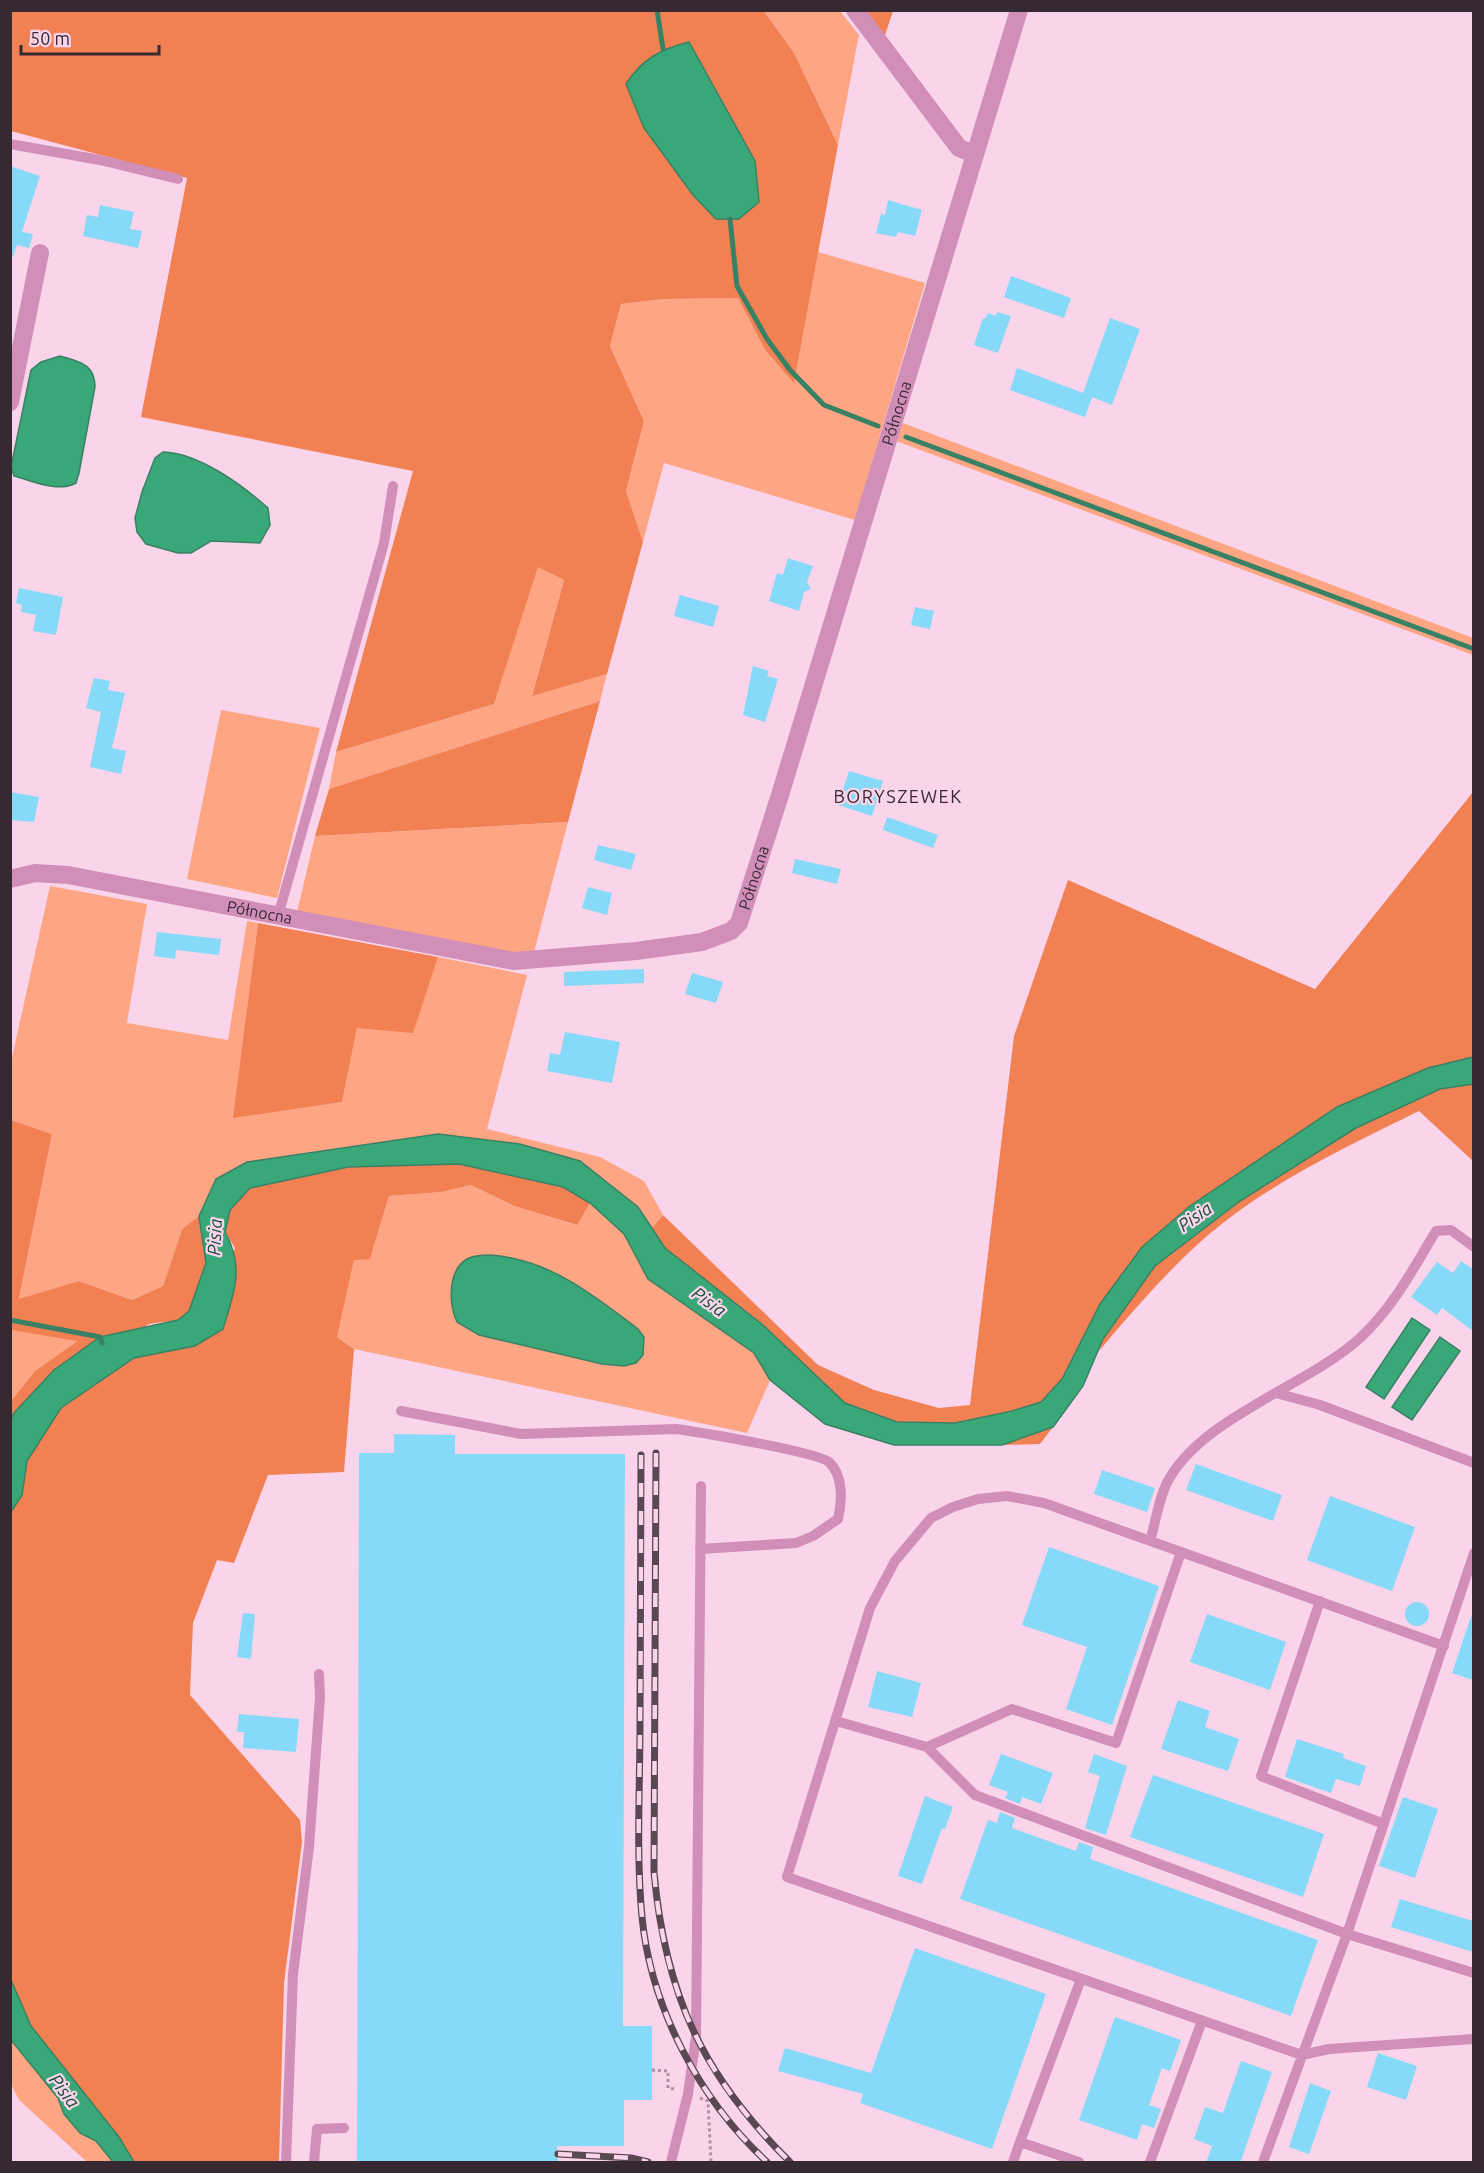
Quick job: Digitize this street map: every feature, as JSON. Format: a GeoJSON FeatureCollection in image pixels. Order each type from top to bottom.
{"type":"FeatureCollection","features":[{"type":"Feature","properties":{"kind":"street"},"geometry":{"type":"LineString","coordinates":[[855,10],[959,148],[974,153]]}},
{"type":"Feature","properties":{"kind":"street","name":"Północna"},"geometry":{"type":"LineString","coordinates":[[10,879],[34,873],[68,875],[514,961],[613,954],[702,942],[725,934],[739,923],[1019,10]]}},
{"type":"Feature","properties":{"kind":"street"},"geometry":{"type":"LineString","coordinates":[[10,402],[40,253]]}},
{"type":"Feature","properties":{"kind":"lane"},"geometry":{"type":"LineString","coordinates":[[10,144],[100,160],[178,179]]}},
{"type":"Feature","properties":{"kind":"lane"},"geometry":{"type":"LineString","coordinates":[[278,916],[384,543],[393,486]]}},
{"type":"Feature","properties":{"kind":"lane"},"geometry":{"type":"LineString","coordinates":[[1150,1541],[1168,1480],[1196,1445],[1329,1362],[1358,1339],[1387,1311],[1436,1231],[1451,1230],[1473,1247]]}},
{"type":"Feature","properties":{"kind":"lane"},"geometry":{"type":"LineString","coordinates":[[1276,1393],[1320,1405],[1473,1462]]}},
{"type":"Feature","properties":{"kind":"lane"},"geometry":{"type":"LineString","coordinates":[[401,1411],[521,1434],[640,1429],[699,1432],[808,1455],[828,1462],[839,1477],[841,1504],[837,1519],[813,1536],[796,1543],[700,1549]]}},
{"type":"Feature","properties":{"kind":"lane"},"geometry":{"type":"LineString","coordinates":[[671,2163],[688,2094],[696,2037],[701,1486]]}},
{"type":"Feature","properties":{"kind":"lane"},"geometry":{"type":"LineString","coordinates":[[1444,1646],[1044,1503],[1007,1496],[978,1499],[953,1507],[931,1518],[895,1561],[870,1608],[787,1877],[1302,2055],[1329,2049],[1473,2038]]}},
{"type":"Feature","properties":{"kind":"lane"},"geometry":{"type":"LineString","coordinates":[[927,1747],[1012,1709],[1116,1743],[1181,1552]]}},
{"type":"Feature","properties":{"kind":"lane"},"geometry":{"type":"LineString","coordinates":[[1263,2163],[1347,1934],[1473,1553]]}},
{"type":"Feature","properties":{"kind":"lane"},"geometry":{"type":"LineString","coordinates":[[1320,1601],[1261,1776],[1384,1824]]}},
{"type":"Feature","properties":{"kind":"lane"},"geometry":{"type":"LineString","coordinates":[[286,2163],[293,1974],[309,1846],[320,1697],[319,1674]]}},
{"type":"Feature","properties":{"kind":"lane"},"geometry":{"type":"LineString","coordinates":[[836,1721],[927,1747],[975,1795],[1347,1934],[1473,1973]]}},
{"type":"Feature","properties":{"kind":"lane"},"geometry":{"type":"LineString","coordinates":[[1013,2163],[1081,1979]]}},
{"type":"Feature","properties":{"kind":"lane"},"geometry":{"type":"LineString","coordinates":[[1150,2163],[1202,2021]]}},
{"type":"Feature","properties":{"kind":"lane"},"geometry":{"type":"LineString","coordinates":[[314,2163],[317,2129],[344,2128]]}},
{"type":"Feature","properties":{"kind":"lane"},"geometry":{"type":"LineString","coordinates":[[1020,2142],[1078,2163]]}},
{"type":"Feature","properties":{"kind":"shaded area"},"geometry":{"type":"Polygon","coordinates":[[[10,11],[764,11],[794,53],[838,145],[794,383],[765,350],[738,298],[664,299],[621,304],[610,346],[644,421],[626,491],[643,542],[607,674],[532,696],[564,580],[538,567],[494,704],[336,752],[413,471],[141,417],[187,178],[11,131],[10,11]]]}},
{"type":"Feature","properties":{"kind":"shaded area"},"geometry":{"type":"Polygon","coordinates":[[[764,11],[840,11],[859,35],[838,145],[794,53],[764,11]]]}},
{"type":"Feature","properties":{"kind":"shaded area"},"geometry":{"type":"Polygon","coordinates":[[[866,11],[893,11],[885,35],[866,11]]]}},
{"type":"Feature","properties":{"kind":"shaded area"},"geometry":{"type":"Polygon","coordinates":[[[818,252],[925,283],[855,520],[664,463],[643,542],[626,491],[644,421],[610,346],[621,304],[664,299],[738,298],[765,350],[794,382],[818,252]]]}},
{"type":"Feature","properties":{"kind":"shaded area"},"geometry":{"type":"Polygon","coordinates":[[[903,423],[1473,638],[1473,655],[896,441],[903,423]]]}},
{"type":"Feature","properties":{"kind":"shaded area"},"geometry":{"type":"Polygon","coordinates":[[[538,566],[564,580],[532,695],[607,674],[600,701],[329,789],[336,752],[494,704],[538,566]]]}},
{"type":"Feature","properties":{"kind":"shaded area"},"geometry":{"type":"Polygon","coordinates":[[[600,701],[568,822],[315,836],[329,789],[600,701]]]}},
{"type":"Feature","properties":{"kind":"shaded area"},"geometry":{"type":"Polygon","coordinates":[[[221,710],[320,728],[277,898],[187,879],[221,710]]]}},
{"type":"Feature","properties":{"kind":"shaded area"},"geometry":{"type":"Polygon","coordinates":[[[1473,792],[1473,1057],[1428,1068],[1337,1107],[1190,1206],[1142,1247],[1100,1304],[1062,1379],[1041,1402],[1012,1411],[955,1423],[897,1422],[845,1403],[763,1325],[665,1248],[652,1228],[663,1215],[818,1365],[874,1390],[939,1408],[970,1405],[1014,1036],[1068,880],[1315,989],[1473,792]]]}},
{"type":"Feature","properties":{"kind":"shaded area"},"geometry":{"type":"Polygon","coordinates":[[[568,822],[533,956],[297,912],[315,836],[568,822]]]}},
{"type":"Feature","properties":{"kind":"shaded area"},"geometry":{"type":"Polygon","coordinates":[[[50,886],[147,904],[127,1023],[228,1040],[247,921],[258,923],[234,1117],[342,1102],[357,1027],[412,1032],[438,957],[527,975],[487,1129],[600,1157],[644,1181],[663,1215],[652,1228],[638,1207],[520,1144],[437,1134],[247,1162],[216,1179],[199,1216],[182,1229],[163,1286],[132,1300],[79,1281],[19,1300],[52,1134],[11,1120],[11,1062],[50,886]]]}},
{"type":"Feature","properties":{"kind":"shaded area"},"geometry":{"type":"Polygon","coordinates":[[[258,923],[438,957],[413,1033],[357,1028],[342,1102],[233,1118],[258,923]]]}},
{"type":"Feature","properties":{"kind":"shaded area"},"geometry":{"type":"Polygon","coordinates":[[[1473,1084],[1473,1161],[1419,1111],[1361,1140],[1276,1186],[1223,1223],[1172,1269],[1099,1351],[1103,1339],[1155,1266],[1240,1201],[1356,1128],[1440,1089],[1473,1084]]]}},
{"type":"Feature","properties":{"kind":"shaded area"},"geometry":{"type":"Polygon","coordinates":[[[11,1120],[52,1134],[19,1299],[79,1281],[132,1300],[163,1286],[182,1229],[199,1216],[206,1263],[189,1311],[178,1320],[149,1324],[14,1413],[11,1422],[11,1401],[35,1371],[77,1341],[11,1330],[11,1120]]]}},
{"type":"Feature","properties":{"kind":"shaded area"},"geometry":{"type":"Polygon","coordinates":[[[459,1164],[563,1187],[590,1203],[577,1225],[514,1206],[471,1185],[442,1192],[389,1196],[370,1259],[354,1260],[337,1337],[354,1349],[344,1472],[268,1475],[234,1563],[217,1560],[193,1623],[190,1695],[300,1820],[302,1842],[284,1983],[279,2162],[134,2162],[119,2137],[31,2026],[11,1980],[10,1512],[22,1495],[27,1461],[61,1408],[134,1358],[195,1346],[235,1248],[225,1232],[230,1210],[250,1188],[348,1167],[459,1164]]]}},
{"type":"Feature","properties":{"kind":"shaded area"},"geometry":{"type":"Polygon","coordinates":[[[471,1185],[514,1206],[576,1225],[590,1203],[624,1234],[648,1279],[754,1353],[771,1378],[747,1433],[354,1349],[337,1337],[354,1259],[370,1259],[389,1196],[442,1192],[471,1185]]]}},
{"type":"Feature","properties":{"kind":"shaded area"},"geometry":{"type":"Polygon","coordinates":[[[11,1330],[78,1340],[35,1371],[11,1401],[11,1330]]]}},
{"type":"Feature","properties":{"kind":"shaded area"},"geometry":{"type":"Polygon","coordinates":[[[1053,1427],[1040,1444],[1002,1445],[1053,1427]]]}},
{"type":"Feature","properties":{"kind":"shaded area"},"geometry":{"type":"Polygon","coordinates":[[[10,2040],[58,2098],[64,2114],[80,2133],[96,2141],[113,2162],[87,2162],[19,2100],[11,2084],[10,2040]]]}},
{"type":"Feature","properties":{"kind":"water"},"geometry":{"type":"Polygon","coordinates":[[[689,42],[755,161],[759,202],[739,219],[716,219],[693,195],[644,128],[626,84],[632,75],[653,56],[689,42]]]}},
{"type":"Feature","properties":{"kind":"water"},"geometry":{"type":"Polygon","coordinates":[[[60,356],[85,365],[92,373],[95,387],[76,483],[61,487],[14,476],[11,467],[31,370],[41,362],[60,356]]]}},
{"type":"Feature","properties":{"kind":"water"},"geometry":{"type":"Polygon","coordinates":[[[163,452],[191,458],[205,464],[233,480],[268,508],[270,525],[260,543],[211,541],[191,553],[178,553],[146,544],[137,532],[135,518],[155,458],[163,452]]]}},
{"type":"Feature","properties":{"kind":"water","name":"Pisia"},"geometry":{"type":"Polygon","coordinates":[[[1473,1057],[1473,1084],[1440,1089],[1356,1128],[1240,1201],[1155,1266],[1103,1339],[1083,1386],[1053,1427],[1002,1445],[894,1445],[825,1424],[770,1380],[754,1353],[648,1279],[624,1234],[590,1203],[563,1187],[459,1164],[348,1167],[250,1188],[230,1210],[225,1232],[235,1257],[236,1280],[223,1329],[195,1346],[134,1358],[61,1408],[27,1461],[22,1495],[11,1512],[10,1422],[14,1413],[54,1370],[100,1337],[178,1320],[189,1311],[206,1263],[199,1216],[216,1179],[247,1162],[438,1134],[520,1144],[580,1161],[638,1207],[665,1248],[763,1325],[845,1403],[897,1422],[955,1423],[1012,1411],[1041,1402],[1062,1379],[1100,1304],[1142,1247],[1190,1206],[1337,1107],[1428,1068],[1473,1057]]]}},
{"type":"Feature","properties":{"kind":"water"},"geometry":{"type":"Polygon","coordinates":[[[491,1255],[512,1258],[551,1271],[604,1303],[638,1329],[644,1337],[643,1355],[636,1363],[624,1366],[602,1364],[479,1335],[457,1322],[451,1298],[453,1280],[460,1264],[470,1258],[491,1255]]]}},
{"type":"Feature","properties":{"kind":"water"},"geometry":{"type":"Polygon","coordinates":[[[1412,1318],[1430,1330],[1384,1399],[1366,1387],[1412,1318]]]}},
{"type":"Feature","properties":{"kind":"water"},"geometry":{"type":"Polygon","coordinates":[[[1440,1337],[1460,1351],[1412,1420],[1392,1407],[1440,1337]]]}},
{"type":"Feature","properties":{"kind":"water","name":"Pisia"},"geometry":{"type":"Polygon","coordinates":[[[11,1980],[31,2026],[119,2137],[134,2162],[113,2162],[96,2141],[80,2133],[64,2114],[58,2098],[11,2040],[11,1980]]]}},
{"type":"Feature","properties":{"kind":"building"},"geometry":{"type":"Polygon","coordinates":[[[10,166],[40,176],[22,232],[33,234],[29,248],[17,245],[13,257],[10,256],[10,166]]]}},
{"type":"Feature","properties":{"kind":"building"},"geometry":{"type":"Polygon","coordinates":[[[888,200],[922,210],[915,236],[898,232],[896,237],[876,233],[881,214],[885,215],[888,200]]]}},
{"type":"Feature","properties":{"kind":"building"},"geometry":{"type":"Polygon","coordinates":[[[100,205],[134,212],[130,229],[142,231],[138,248],[83,236],[87,215],[98,217],[100,205]]]}},
{"type":"Feature","properties":{"kind":"building"},"geometry":{"type":"Polygon","coordinates":[[[1011,276],[1071,298],[1064,318],[1004,297],[1011,276]]]}},
{"type":"Feature","properties":{"kind":"building"},"geometry":{"type":"Polygon","coordinates":[[[997,312],[1011,316],[998,353],[974,345],[983,318],[985,319],[988,313],[996,316],[997,312]]]}},
{"type":"Feature","properties":{"kind":"building"},"geometry":{"type":"Polygon","coordinates":[[[1110,318],[1140,329],[1112,405],[1092,397],[1085,417],[1010,390],[1017,368],[1083,393],[1110,318]]]}},
{"type":"Feature","properties":{"kind":"building"},"geometry":{"type":"Polygon","coordinates":[[[788,558],[813,566],[807,582],[811,589],[804,592],[799,611],[769,601],[777,573],[783,575],[788,558]]]}},
{"type":"Feature","properties":{"kind":"building"},"geometry":{"type":"Polygon","coordinates":[[[19,588],[63,597],[56,635],[33,631],[36,615],[21,612],[22,605],[16,603],[19,588]]]}},
{"type":"Feature","properties":{"kind":"building"},"geometry":{"type":"Polygon","coordinates":[[[680,595],[719,606],[713,627],[674,616],[680,595]]]}},
{"type":"Feature","properties":{"kind":"building"},"geometry":{"type":"Polygon","coordinates":[[[915,607],[934,611],[930,629],[911,625],[915,607]]]}},
{"type":"Feature","properties":{"kind":"building"},"geometry":{"type":"Polygon","coordinates":[[[753,666],[769,671],[767,676],[778,679],[765,722],[743,715],[753,666]]]}},
{"type":"Feature","properties":{"kind":"building"},"geometry":{"type":"Polygon","coordinates":[[[94,678],[110,681],[108,690],[125,693],[112,748],[126,751],[121,774],[90,767],[101,712],[86,708],[94,678]]]}},
{"type":"Feature","properties":{"kind":"building"},"geometry":{"type":"Polygon","coordinates":[[[849,771],[883,781],[872,816],[838,805],[849,771]]]}},
{"type":"Feature","properties":{"kind":"building"},"geometry":{"type":"Polygon","coordinates":[[[10,792],[39,797],[34,822],[10,820],[10,792]]]}},
{"type":"Feature","properties":{"kind":"building"},"geometry":{"type":"Polygon","coordinates":[[[887,817],[938,835],[933,848],[883,830],[887,817]]]}},
{"type":"Feature","properties":{"kind":"building"},"geometry":{"type":"Polygon","coordinates":[[[598,845],[636,854],[631,870],[594,860],[598,845]]]}},
{"type":"Feature","properties":{"kind":"building"},"geometry":{"type":"Polygon","coordinates":[[[795,859],[841,869],[837,884],[792,873],[795,859]]]}},
{"type":"Feature","properties":{"kind":"building"},"geometry":{"type":"Polygon","coordinates":[[[588,887],[612,893],[607,915],[582,908],[588,887]]]}},
{"type":"Feature","properties":{"kind":"building"},"geometry":{"type":"Polygon","coordinates":[[[157,932],[221,939],[219,955],[176,950],[175,959],[154,956],[157,932]]]}},
{"type":"Feature","properties":{"kind":"building"},"geometry":{"type":"Polygon","coordinates":[[[644,969],[644,983],[564,986],[564,972],[644,969]]]}},
{"type":"Feature","properties":{"kind":"building"},"geometry":{"type":"Polygon","coordinates":[[[692,973],[723,982],[716,1003],[685,994],[692,973]]]}},
{"type":"Feature","properties":{"kind":"building"},"geometry":{"type":"Polygon","coordinates":[[[565,1032],[620,1042],[612,1083],[547,1071],[550,1053],[560,1055],[565,1032]]]}},
{"type":"Feature","properties":{"kind":"building"},"geometry":{"type":"Polygon","coordinates":[[[1461,1261],[1473,1269],[1473,1331],[1442,1308],[1437,1315],[1411,1297],[1437,1262],[1453,1273],[1461,1261]]]}},
{"type":"Feature","properties":{"kind":"building"},"geometry":{"type":"Polygon","coordinates":[[[394,1434],[455,1435],[455,1454],[625,1454],[623,2026],[652,2026],[652,2100],[624,2100],[624,2146],[557,2146],[558,2163],[357,2163],[359,1453],[394,1453],[394,1434]]]}},
{"type":"Feature","properties":{"kind":"building"},"geometry":{"type":"Polygon","coordinates":[[[1196,1464],[1282,1495],[1273,1521],[1186,1490],[1196,1464]]]}},
{"type":"Feature","properties":{"kind":"building"},"geometry":{"type":"Polygon","coordinates":[[[1102,1470],[1155,1488],[1147,1512],[1094,1494],[1102,1470]]]}},
{"type":"Feature","properties":{"kind":"building"},"geometry":{"type":"Polygon","coordinates":[[[1330,1496],[1415,1527],[1392,1591],[1307,1560],[1330,1496]]]}},
{"type":"Feature","properties":{"kind":"building"},"geometry":{"type":"Polygon","coordinates":[[[1049,1547],[1159,1586],[1112,1725],[1066,1709],[1087,1647],[1022,1625],[1049,1547]]]}},
{"type":"Feature","properties":{"kind":"building"},"geometry":{"type":"Polygon","coordinates":[[[1417,1602],[1425,1606],[1429,1614],[1425,1622],[1417,1626],[1409,1622],[1405,1614],[1409,1606],[1417,1602]]]}},
{"type":"Feature","properties":{"kind":"building"},"geometry":{"type":"Polygon","coordinates":[[[243,1613],[255,1614],[251,1659],[237,1657],[243,1613]]]}},
{"type":"Feature","properties":{"kind":"building"},"geometry":{"type":"Polygon","coordinates":[[[1207,1614],[1286,1642],[1270,1690],[1190,1662],[1207,1614]]]}},
{"type":"Feature","properties":{"kind":"building"},"geometry":{"type":"Polygon","coordinates":[[[1471,1616],[1473,1617],[1473,1680],[1452,1673],[1471,1616]]]}},
{"type":"Feature","properties":{"kind":"building"},"geometry":{"type":"Polygon","coordinates":[[[877,1671],[921,1683],[912,1717],[868,1707],[877,1671]]]}},
{"type":"Feature","properties":{"kind":"building"},"geometry":{"type":"Polygon","coordinates":[[[1178,1700],[1210,1711],[1205,1727],[1239,1739],[1228,1771],[1161,1749],[1178,1700]]]}},
{"type":"Feature","properties":{"kind":"building"},"geometry":{"type":"Polygon","coordinates":[[[239,1714],[299,1719],[296,1752],[243,1748],[244,1732],[237,1732],[239,1714]]]}},
{"type":"Feature","properties":{"kind":"building"},"geometry":{"type":"Polygon","coordinates":[[[1297,1739],[1344,1754],[1343,1758],[1366,1766],[1360,1786],[1336,1779],[1331,1793],[1285,1777],[1297,1739]]]}},
{"type":"Feature","properties":{"kind":"building"},"geometry":{"type":"Polygon","coordinates":[[[1001,1754],[1053,1773],[1041,1804],[1022,1797],[1020,1804],[1005,1798],[1008,1792],[989,1785],[1001,1754]]]}},
{"type":"Feature","properties":{"kind":"building"},"geometry":{"type":"Polygon","coordinates":[[[1094,1754],[1127,1766],[1106,1835],[1085,1828],[1100,1776],[1088,1772],[1094,1754]]]}},
{"type":"Feature","properties":{"kind":"building"},"geometry":{"type":"Polygon","coordinates":[[[1153,1775],[1324,1834],[1303,1897],[1130,1837],[1153,1775]]]}},
{"type":"Feature","properties":{"kind":"building"},"geometry":{"type":"Polygon","coordinates":[[[925,1796],[953,1807],[945,1829],[942,1828],[922,1884],[898,1876],[925,1796]]]}},
{"type":"Feature","properties":{"kind":"building"},"geometry":{"type":"Polygon","coordinates":[[[1403,1797],[1438,1809],[1415,1878],[1379,1866],[1403,1797]]]}},
{"type":"Feature","properties":{"kind":"building"},"geometry":{"type":"Polygon","coordinates":[[[1000,1812],[1015,1818],[1012,1828],[1076,1851],[1079,1842],[1093,1847],[1090,1859],[1318,1940],[1291,2016],[960,1899],[988,1820],[997,1823],[1000,1812]]]}},
{"type":"Feature","properties":{"kind":"building"},"geometry":{"type":"Polygon","coordinates":[[[1400,1899],[1473,1921],[1473,1952],[1391,1927],[1400,1899]]]}},
{"type":"Feature","properties":{"kind":"building"},"geometry":{"type":"Polygon","coordinates":[[[915,1948],[1046,1994],[992,2149],[860,2103],[863,2094],[778,2071],[785,2048],[871,2073],[915,1948]]]}},
{"type":"Feature","properties":{"kind":"building"},"geometry":{"type":"Polygon","coordinates":[[[1115,2017],[1181,2040],[1170,2071],[1162,2068],[1149,2105],[1161,2109],[1154,2128],[1142,2124],[1137,2140],[1079,2120],[1115,2017]]]}},
{"type":"Feature","properties":{"kind":"building"},"geometry":{"type":"Polygon","coordinates":[[[1378,2053],[1417,2066],[1406,2100],[1367,2087],[1378,2053]]]}},
{"type":"Feature","properties":{"kind":"building"},"geometry":{"type":"Polygon","coordinates":[[[1241,2061],[1272,2072],[1240,2163],[1206,2163],[1212,2146],[1194,2139],[1205,2107],[1223,2113],[1241,2061]]]}},
{"type":"Feature","properties":{"kind":"building"},"geometry":{"type":"Polygon","coordinates":[[[1310,2083],[1331,2091],[1309,2154],[1289,2147],[1310,2083]]]}},
{"type":"Feature","properties":{"kind":"waterway"},"geometry":{"type":"LineString","coordinates":[[657,10],[663,49]]}},
{"type":"Feature","properties":{"kind":"waterway"},"geometry":{"type":"LineString","coordinates":[[730,219],[737,286],[767,339],[790,370],[824,405],[878,426]]}},
{"type":"Feature","properties":{"kind":"waterway"},"geometry":{"type":"LineString","coordinates":[[906,437],[1474,649]]}},
{"type":"Feature","properties":{"kind":"waterway"},"geometry":{"type":"LineString","coordinates":[[10,1320],[100,1337],[102,1343]]}},
{"type":"Feature","properties":{"kind":"railway"},"geometry":{"type":"LineString","coordinates":[[656,1453],[654,1872],[659,1916],[679,1995],[712,2065],[734,2098],[790,2162]]}},
{"type":"Feature","properties":{"kind":"railway"},"geometry":{"type":"LineString","coordinates":[[641,1455],[639,1844],[640,1893],[647,1951],[668,2019],[700,2081],[720,2110],[767,2162]]}},
{"type":"Feature","properties":{"kind":"railway"},"geometry":{"type":"LineString","coordinates":[[558,2154],[631,2158],[648,2162]]}},
{"type":"Feature","properties":{"kind":"district","name":"BORYSZEWEK"},"geometry":{"type":"Point","coordinates":[898,797]}}]}
